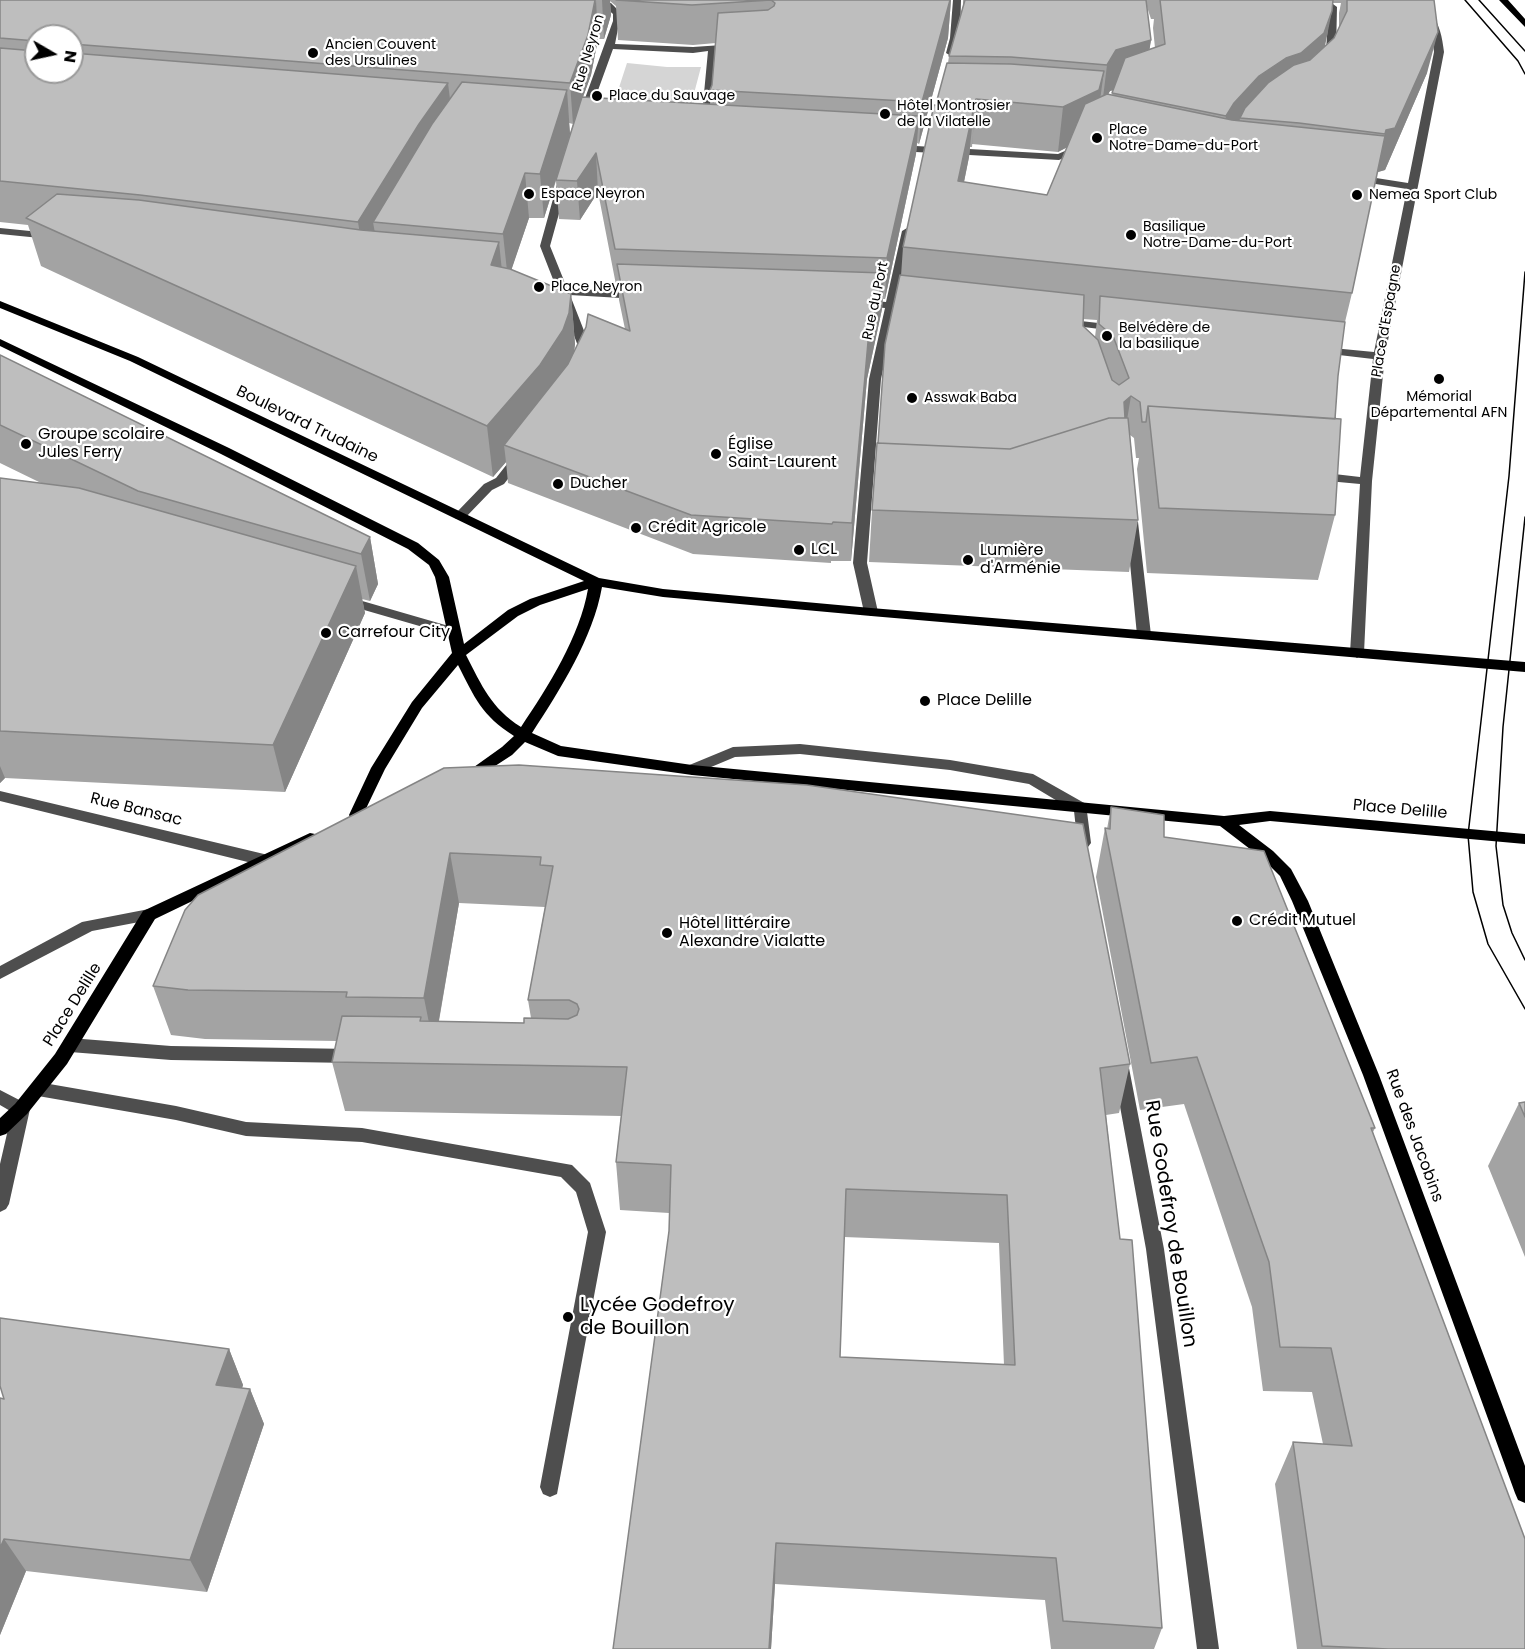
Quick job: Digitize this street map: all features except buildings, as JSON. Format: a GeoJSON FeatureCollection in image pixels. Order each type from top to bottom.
{"type":"FeatureCollection","features":[{"type":"Feature","properties":{"kind":"main road"},"geometry":{"type":"LineString","coordinates":[[1503,0],[1525,24]]}},
{"type":"Feature","properties":{"kind":"main road","name":"Boulevard Trudaine"},"geometry":{"type":"LineString","coordinates":[[0,304],[134,359],[596,582]]}},
{"type":"Feature","properties":{"kind":"main road"},"geometry":{"type":"LineString","coordinates":[[0,342],[225,450],[413,546],[434,563],[442,577],[459,654]]}},
{"type":"Feature","properties":{"kind":"main road"},"geometry":{"type":"LineString","coordinates":[[378,810],[351,818],[378,768],[417,705],[459,654],[513,613],[535,602],[596,582],[663,593],[1525,667]]}},
{"type":"Feature","properties":{"kind":"main road"},"geometry":{"type":"LineString","coordinates":[[454,786],[485,769],[523,735],[551,693],[591,611],[596,582]]}},
{"type":"Feature","properties":{"kind":"main road","name":"Place Delille"},"geometry":{"type":"LineString","coordinates":[[459,654],[485,704],[500,720],[523,735],[558,751],[692,770],[1081,808],[1224,821],[1270,816],[1525,839]]}},
{"type":"Feature","properties":{"kind":"main road","name":"Rue des Jacobins"},"geometry":{"type":"LineString","coordinates":[[1224,821],[1268,855],[1286,873],[1300,901],[1371,1075],[1525,1493]]}},
{"type":"Feature","properties":{"kind":"main road"},"geometry":{"type":"LineString","coordinates":[[150,915],[325,830]]}},
{"type":"Feature","properties":{"kind":"main road","name":"Place Delille"},"geometry":{"type":"LineString","coordinates":[[0,1129],[38,1089],[70,1046],[150,915]]}},
{"type":"Feature","properties":{"kind":"street","name":"Rue Neyron"},"geometry":{"type":"LineString","coordinates":[[555,0],[595,3],[614,9],[617,13],[617,21],[604,63],[579,129]]}},
{"type":"Feature","properties":{"kind":"street"},"geometry":{"type":"LineString","coordinates":[[950,60],[955,38],[957,0]]}},
{"type":"Feature","properties":{"kind":"street","name":"Place d'Espagne"},"geometry":{"type":"LineString","coordinates":[[1357,653],[1366,481],[1379,356],[1439,52],[1437,25],[1430,15],[1401,0]]}},
{"type":"Feature","properties":{"kind":"street"},"geometry":{"type":"LineString","coordinates":[[1322,6],[1338,8],[1332,51],[1324,67]]}},
{"type":"Feature","properties":{"kind":"street"},"geometry":{"type":"LineString","coordinates":[[1392,10],[1413,6]]}},
{"type":"Feature","properties":{"kind":"street"},"geometry":{"type":"LineString","coordinates":[[608,46],[693,50],[748,45]]}},
{"type":"Feature","properties":{"kind":"street"},"geometry":{"type":"LineString","coordinates":[[704,135],[713,47]]}},
{"type":"Feature","properties":{"kind":"street"},"geometry":{"type":"LineString","coordinates":[[892,147],[1059,157],[1089,143]]}},
{"type":"Feature","properties":{"kind":"street"},"geometry":{"type":"LineString","coordinates":[[567,166],[545,246],[584,346],[578,371]]}},
{"type":"Feature","properties":{"kind":"street"},"geometry":{"type":"LineString","coordinates":[[1344,177],[1413,187]]}},
{"type":"Feature","properties":{"kind":"street","name":"Rue du Port"},"geometry":{"type":"LineString","coordinates":[[871,612],[860,563],[872,488],[875,379],[911,214]]}},
{"type":"Feature","properties":{"kind":"street"},"geometry":{"type":"LineString","coordinates":[[0,231],[63,237]]}},
{"type":"Feature","properties":{"kind":"street"},"geometry":{"type":"LineString","coordinates":[[530,288],[654,297]]}},
{"type":"Feature","properties":{"kind":"street"},"geometry":{"type":"LineString","coordinates":[[856,303],[924,308]]}},
{"type":"Feature","properties":{"kind":"street"},"geometry":{"type":"LineString","coordinates":[[1052,321],[1123,329]]}},
{"type":"Feature","properties":{"kind":"street"},"geometry":{"type":"LineString","coordinates":[[1087,341],[1088,325]]}},
{"type":"Feature","properties":{"kind":"street"},"geometry":{"type":"LineString","coordinates":[[1310,348],[1379,356]]}},
{"type":"Feature","properties":{"kind":"street"},"geometry":{"type":"LineString","coordinates":[[460,516],[488,487],[500,480],[528,445]]}},
{"type":"Feature","properties":{"kind":"street"},"geometry":{"type":"LineString","coordinates":[[1309,476],[1366,481]]}},
{"type":"Feature","properties":{"kind":"street"},"geometry":{"type":"LineString","coordinates":[[1131,507],[1144,635]]}},
{"type":"Feature","properties":{"kind":"street"},"geometry":{"type":"LineString","coordinates":[[329,596],[454,632]]}},
{"type":"Feature","properties":{"kind":"street"},"geometry":{"type":"LineString","coordinates":[[692,770],[733,752],[800,749],[950,765],[1033,779],[1081,808],[1084,866]]}},
{"type":"Feature","properties":{"kind":"street","name":"Rue Bansac"},"geometry":{"type":"LineString","coordinates":[[0,796],[264,860]]}},
{"type":"Feature","properties":{"kind":"street"},"geometry":{"type":"LineString","coordinates":[[0,973],[88,926],[150,915]]}},
{"type":"Feature","properties":{"kind":"street"},"geometry":{"type":"LineString","coordinates":[[70,1046],[171,1053],[373,1056]]}},
{"type":"Feature","properties":{"kind":"street","name":"Rue Godefroy de Bouillon"},"geometry":{"type":"LineString","coordinates":[[1118,1051],[1155,1249],[1209,1649]]}},
{"type":"Feature","properties":{"kind":"street"},"geometry":{"type":"LineString","coordinates":[[38,1089],[176,1113],[246,1129],[362,1135],[566,1170],[584,1188],[597,1232],[550,1487]]}},
{"type":"Feature","properties":{"kind":"street"},"geometry":{"type":"LineString","coordinates":[[0,1097],[21,1109],[0,1204]]}},
{"type":"Feature","properties":{"kind":"shaded area"},"geometry":{"type":"Polygon","coordinates":[[[627,63],[667,67],[701,67],[687,120],[612,109],[627,63]]]}},
{"type":"Feature","properties":{"kind":"tram line"},"geometry":{"type":"LineString","coordinates":[[1465,0],[1518,61],[1525,74]]}},
{"type":"Feature","properties":{"kind":"tram line"},"geometry":{"type":"LineString","coordinates":[[1479,0],[1525,51]]}},
{"type":"Feature","properties":{"kind":"tram line"},"geometry":{"type":"LineString","coordinates":[[1525,272],[1509,476],[1468,835],[1473,892],[1488,944],[1525,1009]]}},
{"type":"Feature","properties":{"kind":"tram line"},"geometry":{"type":"LineString","coordinates":[[1525,517],[1503,727],[1496,846],[1503,905],[1512,933],[1525,960]]}},
{"type":"Feature","properties":{"kind":"place","name":"Ancien Couvent des Ursulines"},"geometry":{"type":"Point","coordinates":[313,53]}},
{"type":"Feature","properties":{"kind":"place","name":"Place du Sauvage"},"geometry":{"type":"Point","coordinates":[597,96]}},
{"type":"Feature","properties":{"kind":"place","name":"Hôtel Montrosier de la Vilatelle"},"geometry":{"type":"Point","coordinates":[885,114]}},
{"type":"Feature","properties":{"kind":"place","name":"Place Notre-Dame-du-Port"},"geometry":{"type":"Point","coordinates":[1097,138]}},
{"type":"Feature","properties":{"kind":"place","name":"Espace Neyron"},"geometry":{"type":"Point","coordinates":[529,194]}},
{"type":"Feature","properties":{"kind":"place","name":"Nemea Sport Club"},"geometry":{"type":"Point","coordinates":[1357,195]}},
{"type":"Feature","properties":{"kind":"place","name":"Basilique Notre-Dame-du-Port"},"geometry":{"type":"Point","coordinates":[1131,235]}},
{"type":"Feature","properties":{"kind":"place","name":"Place Neyron"},"geometry":{"type":"Point","coordinates":[539,287]}},
{"type":"Feature","properties":{"kind":"place","name":"Belvédère de la basilique"},"geometry":{"type":"Point","coordinates":[1107,336]}},
{"type":"Feature","properties":{"kind":"place","name":"Mémorial Départemental AFN"},"geometry":{"type":"Point","coordinates":[1439,379]}},
{"type":"Feature","properties":{"kind":"place","name":"Asswak Baba"},"geometry":{"type":"Point","coordinates":[912,398]}},
{"type":"Feature","properties":{"kind":"place","name":"Groupe scolaire Jules Ferry"},"geometry":{"type":"Point","coordinates":[26,444]}},
{"type":"Feature","properties":{"kind":"place","name":"Église Saint-Laurent"},"geometry":{"type":"Point","coordinates":[716,454]}},
{"type":"Feature","properties":{"kind":"place","name":"Ducher"},"geometry":{"type":"Point","coordinates":[558,484]}},
{"type":"Feature","properties":{"kind":"place","name":"Crédit Agricole"},"geometry":{"type":"Point","coordinates":[636,528]}},
{"type":"Feature","properties":{"kind":"place","name":"LCL"},"geometry":{"type":"Point","coordinates":[799,550]}},
{"type":"Feature","properties":{"kind":"place","name":"Lumière d'Arménie"},"geometry":{"type":"Point","coordinates":[968,560]}},
{"type":"Feature","properties":{"kind":"place","name":"Carrefour City"},"geometry":{"type":"Point","coordinates":[326,633]}},
{"type":"Feature","properties":{"kind":"place","name":"Place Delille"},"geometry":{"type":"Point","coordinates":[925,701]}},
{"type":"Feature","properties":{"kind":"place","name":"Crédit Mutuel"},"geometry":{"type":"Point","coordinates":[1237,921]}},
{"type":"Feature","properties":{"kind":"place","name":"Hôtel littéraire Alexandre Vialatte"},"geometry":{"type":"Point","coordinates":[667,933]}},
{"type":"Feature","properties":{"kind":"place","name":"Lycée Godefroy de Bouillon"},"geometry":{"type":"Point","coordinates":[568,1317]}}]}
